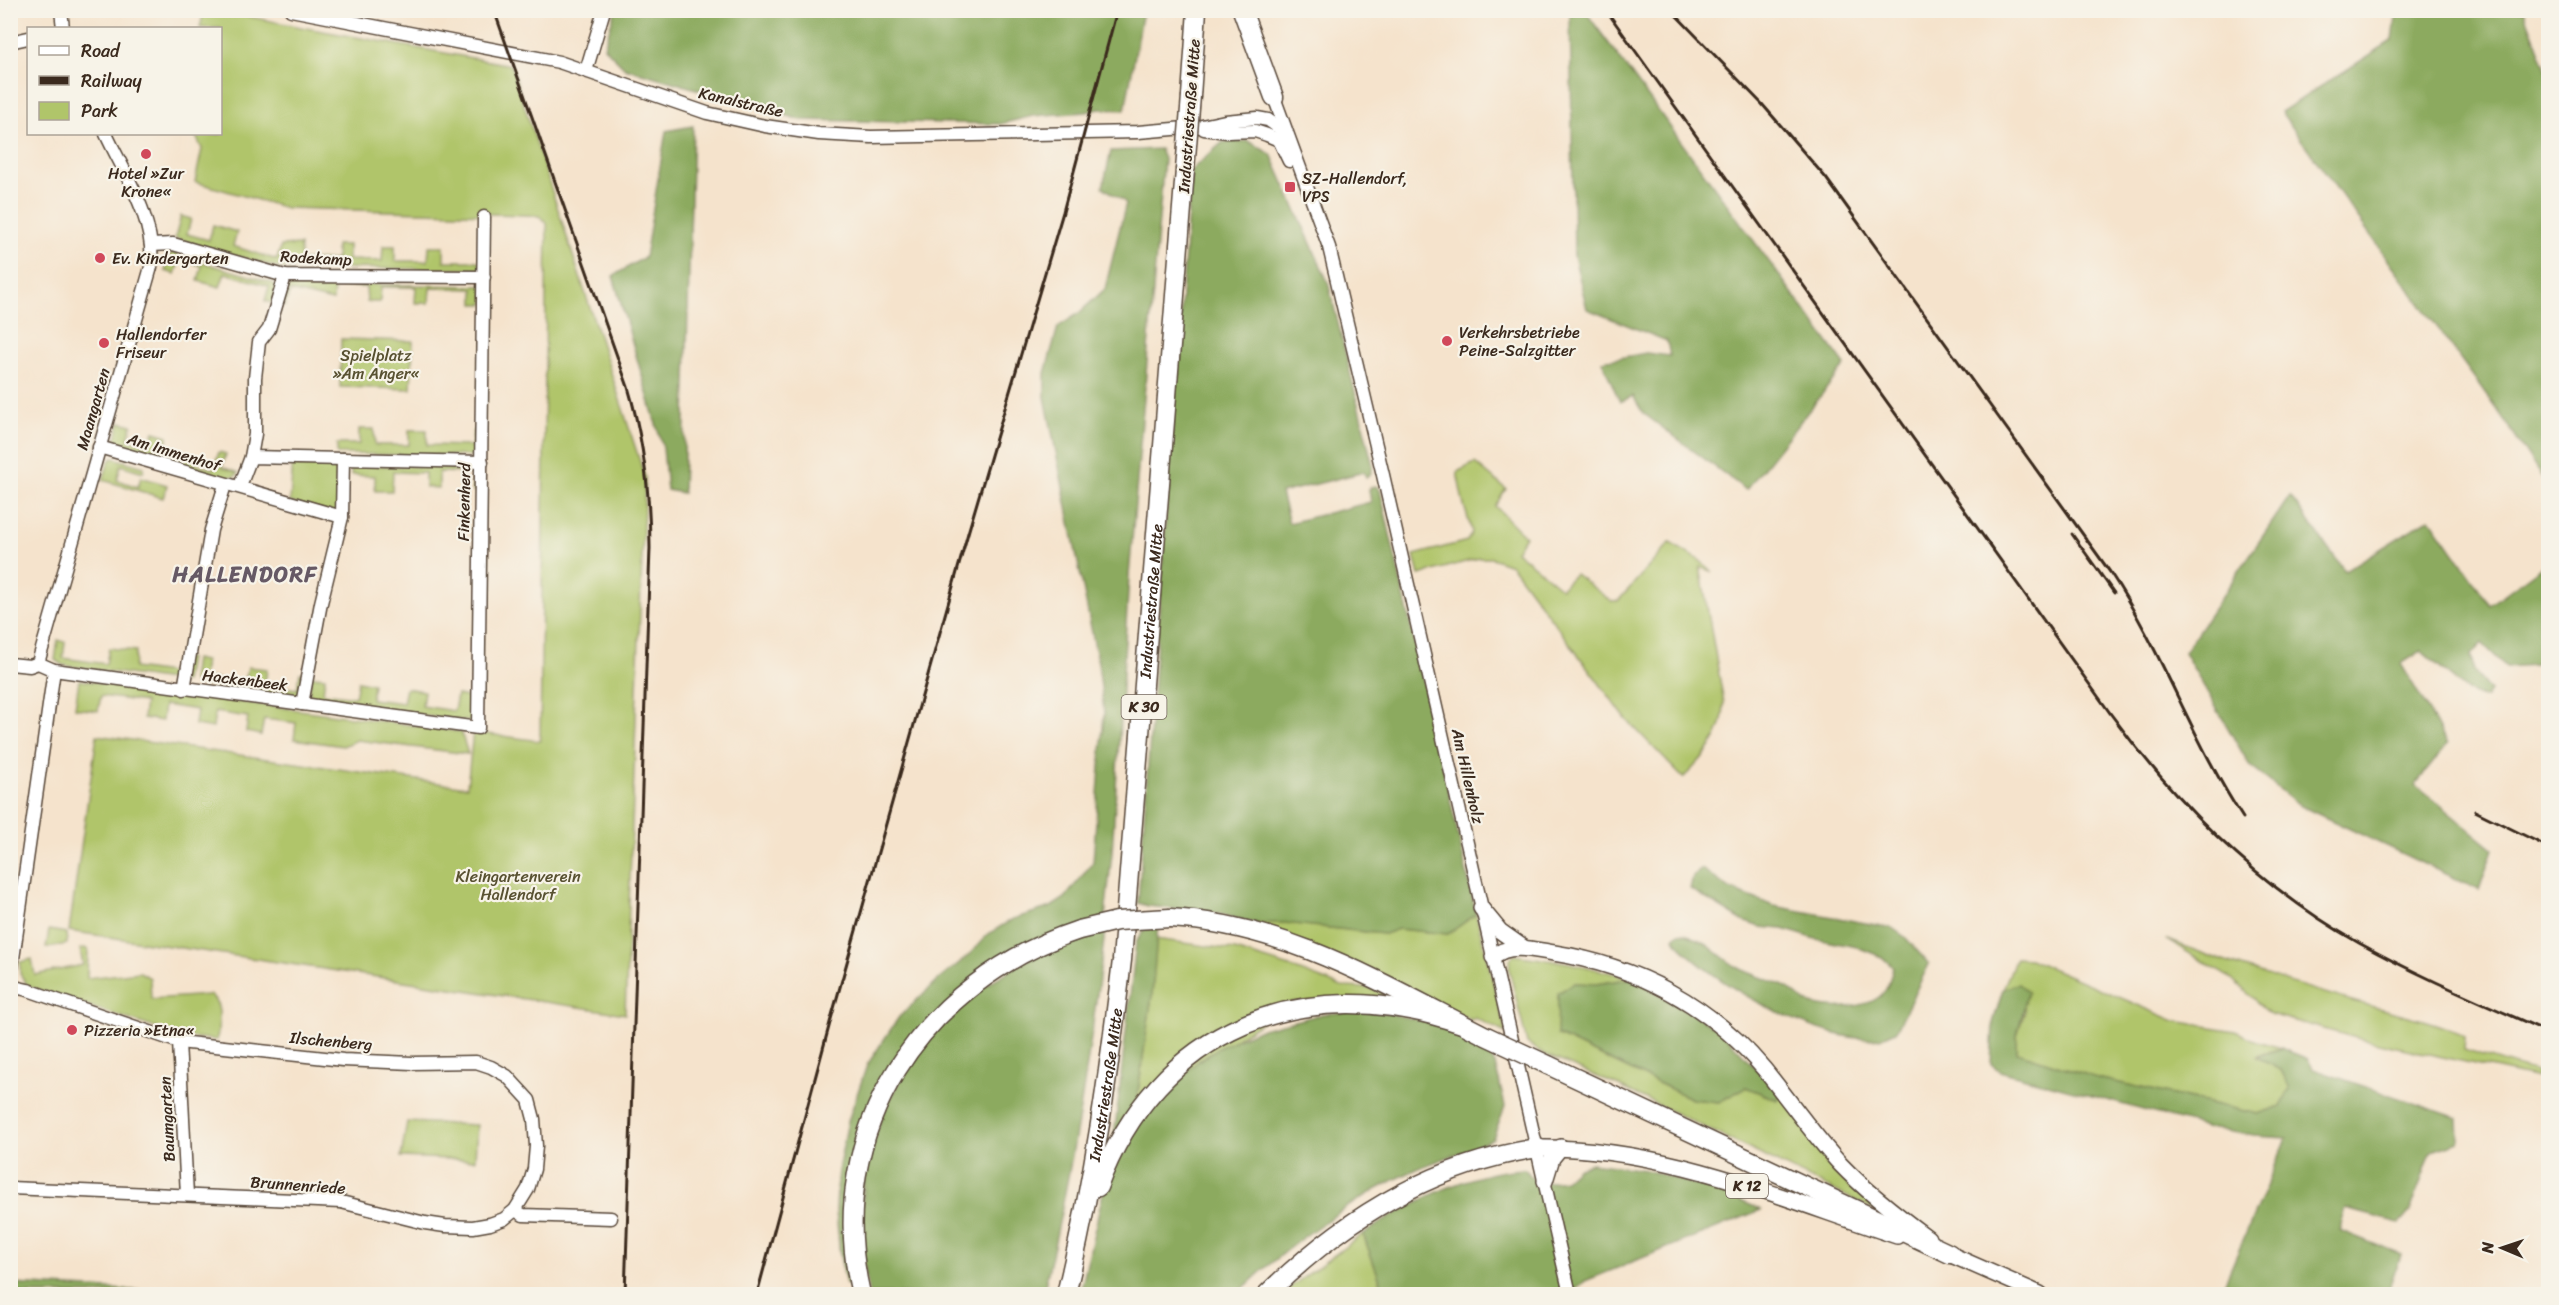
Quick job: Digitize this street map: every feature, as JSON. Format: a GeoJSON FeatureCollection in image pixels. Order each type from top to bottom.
{"type":"FeatureCollection","features":[{"type":"Feature","properties":{"kind":"highway","name":"Industriestraße Mitte"},"geometry":{"type":"LineString","coordinates":[[1066,1294],[1094,1163],[1111,1053],[1122,960],[1197,10]]}},
{"type":"Feature","properties":{"kind":"highway"},"geometry":{"type":"LineString","coordinates":[[1242,10],[1274,98]]}},
{"type":"Feature","properties":{"kind":"highway"},"geometry":{"type":"LineString","coordinates":[[861,1294],[855,1265],[852,1229],[857,1173],[873,1116],[896,1071],[925,1030],[969,987],[1021,953],[1079,930],[1117,921],[1170,918],[1237,926],[1310,950],[1420,1000],[1486,1036],[1950,1254]]}},
{"type":"Feature","properties":{"kind":"highway"},"geometry":{"type":"LineString","coordinates":[[1078,1242],[1104,1170],[1136,1112],[1156,1088],[1181,1064],[1219,1037],[1276,1013],[1334,1003],[1391,1006],[1430,1014],[1462,1024]]}},
{"type":"Feature","properties":{"kind":"highway"},"geometry":{"type":"LineString","coordinates":[[1267,1294],[1334,1236],[1385,1201],[1434,1176],[1459,1167],[1538,1148]]}},
{"type":"Feature","properties":{"kind":"main road","name":"K 12"},"geometry":{"type":"LineString","coordinates":[[1481,908],[1500,931],[1524,948]]}},
{"type":"Feature","properties":{"kind":"main road","name":"K 12"},"geometry":{"type":"LineString","coordinates":[[1493,957],[1499,951],[1524,948],[1610,965],[1667,989],[1701,1010],[1752,1055],[1825,1147],[1860,1184],[1900,1218],[1950,1254]]}},
{"type":"Feature","properties":{"kind":"main road"},"geometry":{"type":"LineString","coordinates":[[1545,1181],[1552,1158],[1561,1147]]}},
{"type":"Feature","properties":{"kind":"main road","name":"K 12"},"geometry":{"type":"LineString","coordinates":[[1538,1148],[1599,1150],[1669,1163],[1801,1202],[1950,1254],[2040,1294]]}},
{"type":"Feature","properties":{"kind":"street"},"geometry":{"type":"LineString","coordinates":[[61,10],[63,27]]}},
{"type":"Feature","properties":{"kind":"street","name":"Kanalstraße"},"geometry":{"type":"LineString","coordinates":[[291,10],[539,58],[586,71],[707,113],[765,126],[819,134],[871,137],[1138,132],[1197,128],[1242,118],[1268,120]]}},
{"type":"Feature","properties":{"kind":"street"},"geometry":{"type":"LineString","coordinates":[[586,71],[604,10]]}},
{"type":"Feature","properties":{"kind":"street"},"geometry":{"type":"LineString","coordinates":[[10,42],[27,38]]}},
{"type":"Feature","properties":{"kind":"street"},"geometry":{"type":"LineString","coordinates":[[1255,131],[1268,120],[1274,98]]}},
{"type":"Feature","properties":{"kind":"street","name":"Am Hillenholz"},"geometry":{"type":"LineString","coordinates":[[1274,98],[1329,247],[1570,1294]]}},
{"type":"Feature","properties":{"kind":"street"},"geometry":{"type":"LineString","coordinates":[[1268,120],[1288,136]]}},
{"type":"Feature","properties":{"kind":"street","name":"Kanalstraße"},"geometry":{"type":"LineString","coordinates":[[1197,128],[1227,132],[1255,131]]}},
{"type":"Feature","properties":{"kind":"street","name":"Am Hillenholz"},"geometry":{"type":"LineString","coordinates":[[1255,131],[1279,140],[1284,147],[1312,223],[1332,265]]}},
{"type":"Feature","properties":{"kind":"street","name":"Maangarten"},"geometry":{"type":"LineString","coordinates":[[38,663],[150,267],[151,245],[146,219],[106,135]]}},
{"type":"Feature","properties":{"kind":"street","name":"Finkenherd"},"geometry":{"type":"LineString","coordinates":[[478,728],[484,217]]}},
{"type":"Feature","properties":{"kind":"street","name":"Rodekamp"},"geometry":{"type":"LineString","coordinates":[[151,245],[173,244],[285,276],[484,277]]}},
{"type":"Feature","properties":{"kind":"street","name":"Am Immenhof"},"geometry":{"type":"LineString","coordinates":[[240,486],[255,434],[255,378],[259,342],[269,328],[285,276]]}},
{"type":"Feature","properties":{"kind":"street","name":"Am Immenhof"},"geometry":{"type":"LineString","coordinates":[[99,447],[342,517]]}},
{"type":"Feature","properties":{"kind":"street"},"geometry":{"type":"LineString","coordinates":[[250,457],[482,462]]}},
{"type":"Feature","properties":{"kind":"street"},"geometry":{"type":"LineString","coordinates":[[302,704],[321,603],[342,517],[343,459]]}},
{"type":"Feature","properties":{"kind":"street"},"geometry":{"type":"LineString","coordinates":[[184,689],[212,530],[225,485]]}},
{"type":"Feature","properties":{"kind":"street","name":"Hackenbeek"},"geometry":{"type":"LineString","coordinates":[[10,664],[30,666],[38,663],[54,670],[478,728]]}},
{"type":"Feature","properties":{"kind":"street"},"geometry":{"type":"LineString","coordinates":[[10,980],[54,670]]}},
{"type":"Feature","properties":{"kind":"street","name":"Ilschenberg"},"geometry":{"type":"LineString","coordinates":[[10,986],[28,990],[179,1042],[343,1060],[412,1063],[476,1062],[491,1067],[507,1076],[520,1088],[529,1101],[534,1119],[536,1146],[534,1169],[528,1189],[515,1210]]}},
{"type":"Feature","properties":{"kind":"street","name":"Baumgarten"},"geometry":{"type":"LineString","coordinates":[[179,1042],[187,1195]]}},
{"type":"Feature","properties":{"kind":"street","name":"Brunnenriede"},"geometry":{"type":"LineString","coordinates":[[10,1188],[341,1202],[445,1226],[473,1227],[490,1224],[504,1219],[515,1210]]}},
{"type":"Feature","properties":{"kind":"street"},"geometry":{"type":"LineString","coordinates":[[515,1210],[524,1215],[611,1218]]}},
{"type":"Feature","properties":{"kind":"green space"},"geometry":{"type":"Polygon","coordinates":[[[758,10],[759,14],[884,10],[1143,11],[1125,110],[1096,109],[1087,112],[1033,116],[1000,124],[801,120],[625,68],[604,47],[615,11],[758,10]]]}},
{"type":"Feature","properties":{"kind":"green space","name":"Kleingartenverein Hallendorf"},"geometry":{"type":"Polygon","coordinates":[[[204,11],[221,11],[511,65],[645,477],[625,1014],[69,931],[97,735],[467,787],[473,732],[540,741],[547,223],[539,216],[524,215],[286,208],[195,182],[202,149],[195,135],[222,135],[222,27],[200,27],[204,11]]]}},
{"type":"Feature","properties":{"kind":"green space"},"geometry":{"type":"Polygon","coordinates":[[[1570,11],[1585,11],[1845,365],[1746,490],[1643,413],[1633,396],[1620,402],[1602,361],[1646,353],[1670,356],[1667,341],[1587,309],[1574,256],[1570,11]]]}},
{"type":"Feature","properties":{"kind":"green space"},"geometry":{"type":"Polygon","coordinates":[[[2397,11],[2524,11],[2548,74],[2548,487],[2499,412],[2281,112],[2393,40],[2397,11]]]}},
{"type":"Feature","properties":{"kind":"green space"},"geometry":{"type":"Polygon","coordinates":[[[693,126],[683,493],[667,490],[663,448],[613,276],[645,257],[666,131],[693,126]]]}},
{"type":"Feature","properties":{"kind":"green space"},"geometry":{"type":"Polygon","coordinates":[[[1248,141],[1271,154],[1328,282],[1373,466],[1370,475],[1366,477],[1364,472],[1281,493],[1289,523],[1371,502],[1369,490],[1371,487],[1376,486],[1380,490],[1476,914],[1448,934],[1398,929],[1384,934],[1285,923],[1253,923],[1220,914],[1138,903],[1191,170],[1223,142],[1248,141]]]}},
{"type":"Feature","properties":{"kind":"green space"},"geometry":{"type":"Polygon","coordinates":[[[1160,149],[1164,159],[1129,576],[1112,853],[1105,917],[982,970],[867,1120],[854,1287],[846,1284],[840,1256],[836,1210],[838,1171],[848,1121],[867,1065],[899,1017],[969,955],[988,934],[1013,919],[1051,907],[1065,898],[1093,862],[1104,713],[1098,663],[1045,397],[1045,373],[1058,327],[1079,313],[1105,289],[1126,203],[1103,187],[1111,151],[1160,149]]]}},
{"type":"Feature","properties":{"kind":"green space"},"geometry":{"type":"Polygon","coordinates":[[[181,216],[191,219],[187,234],[209,240],[213,225],[237,232],[233,246],[277,260],[281,246],[300,245],[301,260],[336,260],[336,245],[348,245],[348,260],[382,261],[383,246],[395,246],[395,261],[428,261],[429,246],[444,246],[444,261],[478,261],[484,269],[279,268],[175,238],[181,216]]]}},
{"type":"Feature","properties":{"kind":"green space"},"geometry":{"type":"Polygon","coordinates":[[[171,253],[273,283],[277,288],[272,303],[265,301],[269,286],[225,273],[220,287],[198,281],[202,266],[180,259],[175,274],[165,271],[171,253]]]}},
{"type":"Feature","properties":{"kind":"green space"},"geometry":{"type":"Polygon","coordinates":[[[292,284],[321,290],[323,284],[484,286],[484,304],[474,304],[474,289],[430,288],[429,303],[415,303],[416,287],[381,287],[380,302],[367,302],[366,287],[334,286],[333,301],[290,291],[285,306],[282,305],[288,286],[292,284]]]}},
{"type":"Feature","properties":{"kind":"green space","name":"Spielplatz »Am Anger«"},"geometry":{"type":"Polygon","coordinates":[[[341,339],[413,341],[411,389],[340,387],[341,339]]]}},
{"type":"Feature","properties":{"kind":"green space"},"geometry":{"type":"Polygon","coordinates":[[[120,422],[132,425],[128,439],[150,446],[154,432],[168,436],[164,450],[195,460],[194,463],[213,469],[219,452],[226,454],[222,467],[238,473],[229,478],[224,477],[116,445],[120,422]]]}},
{"type":"Feature","properties":{"kind":"green space"},"geometry":{"type":"Polygon","coordinates":[[[359,429],[374,429],[375,445],[409,445],[409,430],[427,430],[427,445],[472,446],[473,431],[482,431],[482,456],[337,454],[337,444],[359,444],[359,429]]]}},
{"type":"Feature","properties":{"kind":"green space"},"geometry":{"type":"Polygon","coordinates":[[[113,458],[144,467],[143,472],[121,465],[117,480],[138,487],[141,477],[167,485],[163,498],[103,480],[109,461],[113,458]]]}},
{"type":"Feature","properties":{"kind":"green space"},"geometry":{"type":"Polygon","coordinates":[[[293,458],[343,459],[342,517],[290,502],[293,458]]]}},
{"type":"Feature","properties":{"kind":"green space"},"geometry":{"type":"Polygon","coordinates":[[[1475,463],[1506,489],[1495,506],[1525,536],[1516,551],[1561,588],[1575,574],[1611,601],[1618,601],[1670,543],[1698,559],[1713,572],[1700,567],[1724,703],[1723,715],[1712,744],[1683,778],[1626,719],[1511,565],[1492,558],[1479,558],[1419,575],[1414,555],[1467,541],[1472,532],[1457,472],[1475,463]]]}},
{"type":"Feature","properties":{"kind":"green space"},"geometry":{"type":"Polygon","coordinates":[[[352,465],[481,468],[481,491],[472,491],[472,473],[439,472],[439,488],[425,487],[425,473],[393,472],[392,491],[375,491],[375,476],[351,475],[352,465]]]}},
{"type":"Feature","properties":{"kind":"green space"},"geometry":{"type":"Polygon","coordinates":[[[2290,496],[2345,571],[2430,518],[2490,605],[2548,562],[2548,664],[2506,667],[2482,643],[2471,655],[2474,671],[2490,691],[2485,698],[2468,691],[2421,651],[2401,664],[2448,744],[2415,785],[2493,849],[2479,890],[2301,806],[2250,766],[2184,652],[2290,496]]]}},
{"type":"Feature","properties":{"kind":"green space"},"geometry":{"type":"Polygon","coordinates":[[[58,640],[65,642],[63,658],[106,664],[109,648],[136,651],[134,668],[177,674],[180,657],[189,658],[185,682],[63,665],[55,660],[58,640]]]}},
{"type":"Feature","properties":{"kind":"green space"},"geometry":{"type":"Polygon","coordinates":[[[195,659],[205,661],[203,677],[245,683],[248,667],[267,669],[265,685],[297,689],[300,673],[308,675],[303,699],[195,684],[192,679],[195,659]]]}},
{"type":"Feature","properties":{"kind":"green space"},"geometry":{"type":"Polygon","coordinates":[[[312,676],[325,677],[323,693],[355,697],[358,681],[373,684],[371,699],[403,703],[406,688],[424,691],[422,706],[454,711],[457,695],[478,699],[478,723],[312,700],[309,691],[312,676]]]}},
{"type":"Feature","properties":{"kind":"green space"},"geometry":{"type":"Polygon","coordinates":[[[79,680],[461,732],[468,754],[357,740],[343,746],[294,739],[296,723],[264,719],[261,735],[246,732],[248,717],[215,712],[213,728],[195,725],[197,710],[164,705],[162,721],[143,718],[145,702],[101,696],[98,711],[75,708],[79,680]]]}},
{"type":"Feature","properties":{"kind":"green space"},"geometry":{"type":"Polygon","coordinates":[[[1702,869],[1730,889],[1774,906],[1892,928],[1905,937],[1929,964],[1896,1031],[1879,1038],[1856,1038],[1829,1032],[1798,1021],[1738,990],[1711,973],[1689,955],[1674,938],[1679,933],[1703,943],[1743,970],[1788,988],[1806,1002],[1825,1007],[1849,1007],[1872,1001],[1886,989],[1893,967],[1882,957],[1857,947],[1816,939],[1783,929],[1760,927],[1743,921],[1690,889],[1693,876],[1702,869]]]}},
{"type":"Feature","properties":{"kind":"green space"},"geometry":{"type":"Polygon","coordinates":[[[1476,914],[1506,1033],[1253,923],[1285,923],[1384,934],[1398,929],[1448,934],[1476,914]]]}},
{"type":"Feature","properties":{"kind":"green space"},"geometry":{"type":"Polygon","coordinates":[[[1158,925],[1152,995],[1136,1105],[1114,1138],[1136,943],[1144,930],[1158,925]]]}},
{"type":"Feature","properties":{"kind":"green space"},"geometry":{"type":"Polygon","coordinates":[[[49,930],[66,933],[67,944],[46,948],[49,930]]]}},
{"type":"Feature","properties":{"kind":"green space"},"geometry":{"type":"Polygon","coordinates":[[[1105,932],[1079,1114],[1063,1204],[1043,1294],[869,1294],[860,1240],[865,1174],[881,1118],[909,1063],[963,999],[1051,945],[1105,932]]]}},
{"type":"Feature","properties":{"kind":"green space"},"geometry":{"type":"Polygon","coordinates":[[[1155,939],[1235,950],[1287,966],[1342,987],[1368,988],[1419,1006],[1292,1002],[1136,1105],[1152,995],[1155,939]]]}},
{"type":"Feature","properties":{"kind":"green space"},"geometry":{"type":"Polygon","coordinates":[[[2166,939],[2262,974],[2440,1026],[2465,1036],[2464,1050],[2548,1076],[2548,1080],[2360,1039],[2270,1014],[2232,979],[2166,939]]]}},
{"type":"Feature","properties":{"kind":"green space"},"geometry":{"type":"Polygon","coordinates":[[[80,949],[88,950],[87,978],[140,972],[150,978],[151,999],[210,995],[219,1009],[217,1040],[180,1036],[28,986],[20,974],[20,962],[32,959],[35,975],[83,965],[80,949]]]}},
{"type":"Feature","properties":{"kind":"green space"},"geometry":{"type":"Polygon","coordinates":[[[1514,955],[1570,963],[1633,978],[1597,984],[1574,983],[1557,1035],[1692,1099],[1719,1102],[1746,1087],[1777,1100],[1780,1094],[1879,1208],[1873,1209],[1619,1086],[1544,1054],[1527,1043],[1509,969],[1510,959],[1514,955]]]}},
{"type":"Feature","properties":{"kind":"green space"},"geometry":{"type":"Polygon","coordinates":[[[2016,958],[2030,959],[2175,1021],[2235,1031],[2281,1048],[2257,1056],[2281,1070],[2290,1088],[2281,1106],[2258,1114],[2097,1078],[2017,1052],[2017,1035],[2025,1011],[2018,984],[2003,989],[2016,958]]]}},
{"type":"Feature","properties":{"kind":"green space"},"geometry":{"type":"Polygon","coordinates":[[[1633,978],[1721,1031],[1780,1094],[1778,1100],[1746,1087],[1719,1102],[1692,1099],[1557,1035],[1558,993],[1574,983],[1597,984],[1633,978]]]}},
{"type":"Feature","properties":{"kind":"green space"},"geometry":{"type":"Polygon","coordinates":[[[2018,984],[2028,991],[2017,1035],[2017,1052],[2097,1078],[2258,1114],[2281,1106],[2290,1088],[2281,1070],[2257,1057],[2281,1048],[2308,1059],[2313,1069],[2458,1118],[2459,1142],[2435,1150],[2430,1155],[2410,1212],[2399,1223],[2346,1209],[2339,1230],[2401,1255],[2387,1294],[2220,1294],[2287,1138],[2254,1136],[2209,1128],[2000,1071],[1991,1064],[1993,1023],[2003,989],[2018,984]]]}},
{"type":"Feature","properties":{"kind":"green space"},"geometry":{"type":"Polygon","coordinates":[[[1364,1011],[1387,1013],[1445,1026],[1483,1043],[1495,1064],[1505,1106],[1493,1138],[1393,1180],[1345,1208],[1277,1258],[1237,1294],[1080,1294],[1105,1184],[1148,1107],[1198,1061],[1220,1047],[1258,1030],[1323,1014],[1364,1011]]]}},
{"type":"Feature","properties":{"kind":"green space"},"geometry":{"type":"Polygon","coordinates":[[[407,1122],[477,1125],[475,1160],[401,1157],[407,1122]]]}},
{"type":"Feature","properties":{"kind":"green space"},"geometry":{"type":"Polygon","coordinates":[[[1591,1163],[1646,1170],[1717,1191],[1761,1210],[1585,1281],[1571,1294],[1385,1294],[1363,1234],[1400,1211],[1440,1191],[1482,1176],[1525,1169],[1537,1184],[1565,1180],[1577,1169],[1591,1163]]]}},
{"type":"Feature","properties":{"kind":"green space"},"geometry":{"type":"Polygon","coordinates":[[[1363,1234],[1385,1294],[1281,1294],[1363,1234]]]}},
{"type":"Feature","properties":{"kind":"green space"},"geometry":{"type":"Polygon","coordinates":[[[11,1284],[207,1294],[11,1294],[11,1284]]]}},
{"type":"Feature","properties":{"kind":"railway"},"geometry":{"type":"LineString","coordinates":[[494,10],[628,387],[642,447],[647,487],[650,548],[625,1294]]}},
{"type":"Feature","properties":{"kind":"railway"},"geometry":{"type":"LineString","coordinates":[[757,1294],[831,1019],[968,533],[1063,212],[1117,10]]}},
{"type":"Feature","properties":{"kind":"railway"},"geometry":{"type":"LineString","coordinates":[[1606,10],[2110,713],[2163,780],[2192,812],[2254,870],[2322,921],[2405,967],[2548,1032]]}},
{"type":"Feature","properties":{"kind":"railway"},"geometry":{"type":"LineString","coordinates":[[1671,10],[1762,104],[1826,178],[2110,572],[2146,632],[2208,758],[2243,818]]}},
{"type":"Feature","properties":{"kind":"railway"},"geometry":{"type":"LineString","coordinates":[[2072,534],[2114,593]]}},
{"type":"Feature","properties":{"kind":"railway"},"geometry":{"type":"LineString","coordinates":[[2475,811],[2548,847]]}},
{"type":"Feature","properties":{"kind":"place","name":"Hotel »Zur Krone«"},"geometry":{"type":"Point","coordinates":[146,154]}},
{"type":"Feature","properties":{"kind":"place","name":"SZ-Hallendorf, VPS"},"geometry":{"type":"Point","coordinates":[1290,187]}},
{"type":"Feature","properties":{"kind":"place","name":"Ev. Kindergarten"},"geometry":{"type":"Point","coordinates":[100,258]}},
{"type":"Feature","properties":{"kind":"place","name":"Verkehrsbetriebe Peine-Salzgitter"},"geometry":{"type":"Point","coordinates":[1447,341]}},
{"type":"Feature","properties":{"kind":"place","name":"Hallendorfer Friseur"},"geometry":{"type":"Point","coordinates":[104,343]}},
{"type":"Feature","properties":{"kind":"place","name":"Pizzeria »Etna«"},"geometry":{"type":"Point","coordinates":[72,1030]}},
{"type":"Feature","properties":{"kind":"district","name":"HALLENDORF"},"geometry":{"type":"Point","coordinates":[245,574]}}]}
